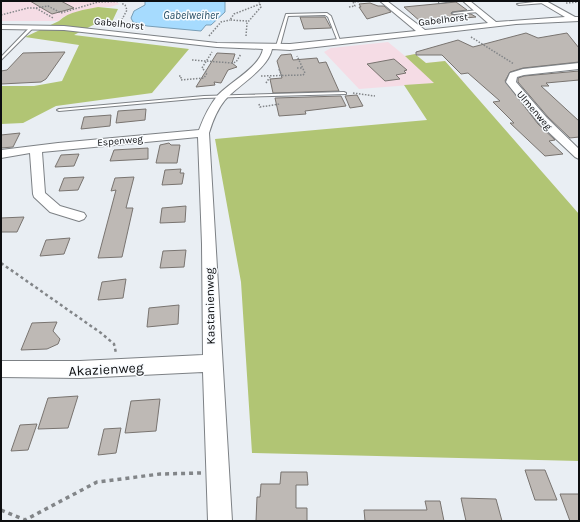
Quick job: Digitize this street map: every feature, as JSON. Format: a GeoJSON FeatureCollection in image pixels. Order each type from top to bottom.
{"type":"FeatureCollection","features":[{"type":"Feature","properties":{"kind":"street"},"geometry":{"type":"LineString","coordinates":[[383,1],[424,33]]}},
{"type":"Feature","properties":{"kind":"street"},"geometry":{"type":"LineString","coordinates":[[466,1],[494,24]]}},
{"type":"Feature","properties":{"kind":"street"},"geometry":{"type":"LineString","coordinates":[[544,2],[561,1]]}},
{"type":"Feature","properties":{"kind":"street"},"geometry":{"type":"LineString","coordinates":[[544,2],[576,19]]}},
{"type":"Feature","properties":{"kind":"street","name":"Gabelhorst"},"geometry":{"type":"LineString","coordinates":[[1,27],[32,27],[108,32],[244,48],[276,46],[295,47],[309,44],[424,33],[494,24],[576,19]]}},
{"type":"Feature","properties":{"kind":"street","name":"Kastanienweg"},"geometry":{"type":"LineString","coordinates":[[220,521],[203,133],[211,111],[223,96],[248,75],[267,52],[276,46]]}},
{"type":"Feature","properties":{"kind":"street","name":"Ulmenweg"},"geometry":{"type":"LineString","coordinates":[[579,66],[523,72],[513,75],[512,82],[528,106],[547,126],[579,155]]}},
{"type":"Feature","properties":{"kind":"street","name":"Espenweg"},"geometry":{"type":"LineString","coordinates":[[1,154],[36,149],[203,133]]}},
{"type":"Feature","properties":{"kind":"street"},"geometry":{"type":"LineString","coordinates":[[36,149],[39,194],[55,209],[79,216]]}},
{"type":"Feature","properties":{"kind":"street","name":"Akazienweg"},"geometry":{"type":"LineString","coordinates":[[1,369],[57,371],[212,363]]}},
{"type":"Feature","properties":{"kind":"lane"},"geometry":{"type":"LineString","coordinates":[[440,2],[451,1]]}},
{"type":"Feature","properties":{"kind":"lane"},"geometry":{"type":"LineString","coordinates":[[518,4],[544,2]]}},
{"type":"Feature","properties":{"kind":"lane"},"geometry":{"type":"LineString","coordinates":[[454,13],[478,11]]}},
{"type":"Feature","properties":{"kind":"lane"},"geometry":{"type":"LineString","coordinates":[[276,46],[287,15],[322,13],[329,16],[340,42]]}},
{"type":"Feature","properties":{"kind":"lane"},"geometry":{"type":"LineString","coordinates":[[1,59],[32,27]]}},
{"type":"Feature","properties":{"kind":"lane"},"geometry":{"type":"LineString","coordinates":[[59,110],[223,96],[344,93]]}},
{"type":"Feature","properties":{"kind":"path"},"geometry":{"type":"LineString","coordinates":[[108,32],[119,26],[126,10],[125,5],[117,1]]}},
{"type":"Feature","properties":{"kind":"path"},"geometry":{"type":"LineString","coordinates":[[1,15],[28,8],[48,6],[61,13],[98,2],[130,1]]}},
{"type":"Feature","properties":{"kind":"path"},"geometry":{"type":"LineString","coordinates":[[236,62],[247,41],[244,27],[247,21],[261,7],[259,1]]}},
{"type":"Feature","properties":{"kind":"path"},"geometry":{"type":"LineString","coordinates":[[349,6],[355,6],[353,2],[366,1]]}},
{"type":"Feature","properties":{"kind":"path"},"geometry":{"type":"LineString","coordinates":[[230,20],[234,14],[260,4]]}},
{"type":"Feature","properties":{"kind":"path"},"geometry":{"type":"LineString","coordinates":[[36,8],[55,19],[52,22]]}},
{"type":"Feature","properties":{"kind":"path"},"geometry":{"type":"LineString","coordinates":[[208,38],[221,22],[230,20],[247,21]]}},
{"type":"Feature","properties":{"kind":"path"},"geometry":{"type":"LineString","coordinates":[[469,35],[502,56],[523,72]]}},
{"type":"Feature","properties":{"kind":"path"},"geometry":{"type":"LineString","coordinates":[[179,76],[181,76],[181,80],[204,78],[207,73],[202,68],[214,49]]}},
{"type":"Feature","properties":{"kind":"path"},"geometry":{"type":"LineString","coordinates":[[192,60],[206,62],[236,62],[248,75],[270,77],[303,75],[305,73],[296,55]]}},
{"type":"Feature","properties":{"kind":"path"},"geometry":{"type":"LineString","coordinates":[[298,68],[303,68]]}},
{"type":"Feature","properties":{"kind":"path"},"geometry":{"type":"LineString","coordinates":[[279,69],[282,76]]}},
{"type":"Feature","properties":{"kind":"path"},"geometry":{"type":"LineString","coordinates":[[266,83],[270,77]]}},
{"type":"Feature","properties":{"kind":"path"},"geometry":{"type":"LineString","coordinates":[[344,93],[374,96]]}},
{"type":"Feature","properties":{"kind":"path"},"geometry":{"type":"LineString","coordinates":[[1,263],[101,332],[114,344],[119,369]]}},
{"type":"Feature","properties":{"kind":"path"},"geometry":{"type":"LineString","coordinates":[[1,510],[25,520],[97,482],[160,474],[218,474]]}},
{"type":"Feature","properties":{"kind":"shaded area"},"geometry":{"type":"Polygon","coordinates":[[[1,1],[113,1],[120,4],[110,7],[98,7],[63,17],[59,21],[1,21],[1,1]]]}},
{"type":"Feature","properties":{"kind":"shaded area"},"geometry":{"type":"Polygon","coordinates":[[[388,42],[405,56],[415,54],[426,63],[445,61],[463,81],[359,89],[324,52],[331,48],[388,42]]]}},
{"type":"Feature","properties":{"kind":"green space"},"geometry":{"type":"Polygon","coordinates":[[[98,7],[118,9],[110,26],[95,24],[74,35],[189,49],[152,93],[56,106],[23,123],[1,124],[1,86],[34,86],[62,81],[79,45],[25,37],[59,21],[67,15],[98,7]]]}},
{"type":"Feature","properties":{"kind":"green space"},"geometry":{"type":"Polygon","coordinates":[[[415,54],[426,63],[445,61],[579,214],[579,461],[252,453],[241,282],[215,139],[427,120],[404,85],[434,83],[405,56],[415,54]]]}},
{"type":"Feature","properties":{"kind":"water","name":"Gabelweiher"},"geometry":{"type":"Polygon","coordinates":[[[145,1],[225,1],[225,12],[211,25],[206,25],[201,31],[147,26],[133,22],[131,18],[134,11],[145,5],[145,1]]]}},
{"type":"Feature","properties":{"kind":"building"},"geometry":{"type":"Polygon","coordinates":[[[30,1],[61,1],[74,8],[52,14],[30,1]]]}},
{"type":"Feature","properties":{"kind":"building"},"geometry":{"type":"Polygon","coordinates":[[[456,2],[467,10],[452,12],[451,14],[471,14],[476,17],[421,22],[404,7],[456,2]]]}},
{"type":"Feature","properties":{"kind":"building"},"geometry":{"type":"Polygon","coordinates":[[[370,3],[378,6],[384,6],[391,12],[367,19],[359,7],[361,7],[359,4],[370,3]]]}},
{"type":"Feature","properties":{"kind":"building"},"geometry":{"type":"Polygon","coordinates":[[[300,17],[325,17],[331,28],[304,29],[300,17]]]}},
{"type":"Feature","properties":{"kind":"building"},"geometry":{"type":"Polygon","coordinates":[[[526,33],[538,38],[567,33],[579,48],[579,62],[523,68],[510,72],[505,81],[538,124],[555,140],[549,141],[563,154],[545,156],[510,123],[514,123],[493,102],[500,101],[468,73],[461,74],[442,55],[416,55],[416,52],[458,40],[473,47],[526,33]]]}},
{"type":"Feature","properties":{"kind":"building"},"geometry":{"type":"Polygon","coordinates":[[[65,52],[46,79],[41,82],[1,84],[1,71],[7,70],[23,53],[65,52]]]}},
{"type":"Feature","properties":{"kind":"building"},"geometry":{"type":"Polygon","coordinates":[[[217,53],[235,54],[232,63],[237,67],[228,70],[221,83],[214,82],[215,85],[196,87],[217,53]]]}},
{"type":"Feature","properties":{"kind":"building"},"geometry":{"type":"Polygon","coordinates":[[[291,54],[293,60],[317,58],[319,63],[326,62],[339,91],[273,93],[270,79],[282,78],[277,61],[281,55],[291,54]]]}},
{"type":"Feature","properties":{"kind":"building"},"geometry":{"type":"Polygon","coordinates":[[[394,59],[407,70],[404,71],[406,73],[396,75],[400,79],[385,81],[367,64],[394,59]]]}},
{"type":"Feature","properties":{"kind":"building"},"geometry":{"type":"Polygon","coordinates":[[[579,71],[579,80],[546,83],[549,86],[541,86],[579,121],[579,137],[570,138],[548,117],[518,82],[518,78],[524,76],[579,71]]]}},
{"type":"Feature","properties":{"kind":"building"},"geometry":{"type":"Polygon","coordinates":[[[357,95],[363,106],[350,108],[345,96],[357,95]]]}},
{"type":"Feature","properties":{"kind":"building"},"geometry":{"type":"Polygon","coordinates":[[[341,96],[346,106],[305,111],[306,114],[279,116],[275,98],[341,96]]]}},
{"type":"Feature","properties":{"kind":"building"},"geometry":{"type":"Polygon","coordinates":[[[146,109],[145,120],[116,123],[118,111],[146,109]]]}},
{"type":"Feature","properties":{"kind":"building"},"geometry":{"type":"Polygon","coordinates":[[[111,115],[110,126],[81,129],[84,117],[111,115]]]}},
{"type":"Feature","properties":{"kind":"building"},"geometry":{"type":"Polygon","coordinates":[[[20,133],[13,147],[1,148],[1,135],[20,133]]]}},
{"type":"Feature","properties":{"kind":"building"},"geometry":{"type":"Polygon","coordinates":[[[169,143],[171,145],[180,145],[177,163],[156,163],[160,145],[169,143]]]}},
{"type":"Feature","properties":{"kind":"building"},"geometry":{"type":"Polygon","coordinates":[[[148,148],[148,159],[110,161],[114,150],[148,148]]]}},
{"type":"Feature","properties":{"kind":"building"},"geometry":{"type":"Polygon","coordinates":[[[79,154],[74,166],[55,167],[61,155],[79,154]]]}},
{"type":"Feature","properties":{"kind":"building"},"geometry":{"type":"Polygon","coordinates":[[[181,169],[180,173],[184,173],[182,184],[162,185],[165,170],[181,169]]]}},
{"type":"Feature","properties":{"kind":"building"},"geometry":{"type":"Polygon","coordinates":[[[84,177],[78,190],[59,191],[64,178],[84,177]]]}},
{"type":"Feature","properties":{"kind":"building"},"geometry":{"type":"Polygon","coordinates":[[[134,177],[126,208],[133,208],[122,257],[98,258],[116,190],[111,191],[115,178],[134,177]]]}},
{"type":"Feature","properties":{"kind":"building"},"geometry":{"type":"Polygon","coordinates":[[[186,206],[185,222],[160,223],[162,208],[186,206]]]}},
{"type":"Feature","properties":{"kind":"building"},"geometry":{"type":"Polygon","coordinates":[[[24,217],[17,232],[1,232],[1,218],[24,217]]]}},
{"type":"Feature","properties":{"kind":"building"},"geometry":{"type":"Polygon","coordinates":[[[70,238],[64,254],[40,256],[46,240],[70,238]]]}},
{"type":"Feature","properties":{"kind":"building"},"geometry":{"type":"Polygon","coordinates":[[[186,250],[184,267],[160,268],[163,251],[186,250]]]}},
{"type":"Feature","properties":{"kind":"building"},"geometry":{"type":"Polygon","coordinates":[[[126,279],[123,298],[98,300],[102,282],[126,279]]]}},
{"type":"Feature","properties":{"kind":"building"},"geometry":{"type":"Polygon","coordinates":[[[179,305],[178,324],[147,327],[149,308],[179,305]]]}},
{"type":"Feature","properties":{"kind":"building"},"geometry":{"type":"Polygon","coordinates":[[[57,322],[53,331],[60,339],[58,344],[47,349],[21,350],[32,323],[57,322]]]}},
{"type":"Feature","properties":{"kind":"building"},"geometry":{"type":"Polygon","coordinates":[[[78,396],[68,428],[38,429],[48,398],[78,396]]]}},
{"type":"Feature","properties":{"kind":"building"},"geometry":{"type":"Polygon","coordinates":[[[160,399],[156,431],[125,433],[131,401],[160,399]]]}},
{"type":"Feature","properties":{"kind":"building"},"geometry":{"type":"Polygon","coordinates":[[[37,424],[28,450],[11,451],[20,425],[37,424]]]}},
{"type":"Feature","properties":{"kind":"building"},"geometry":{"type":"Polygon","coordinates":[[[121,428],[116,453],[98,455],[104,429],[121,428]]]}},
{"type":"Feature","properties":{"kind":"building"},"geometry":{"type":"Polygon","coordinates":[[[525,470],[545,470],[557,500],[535,500],[525,470]]]}},
{"type":"Feature","properties":{"kind":"building"},"geometry":{"type":"Polygon","coordinates":[[[281,472],[307,472],[308,485],[296,485],[296,508],[307,508],[307,521],[256,521],[257,497],[260,497],[261,484],[280,484],[281,472]]]}},
{"type":"Feature","properties":{"kind":"building"},"geometry":{"type":"Polygon","coordinates":[[[560,494],[579,494],[579,521],[570,521],[560,494]]]}},
{"type":"Feature","properties":{"kind":"building"},"geometry":{"type":"Polygon","coordinates":[[[461,498],[496,499],[502,521],[466,521],[461,498]]]}},
{"type":"Feature","properties":{"kind":"building"},"geometry":{"type":"Polygon","coordinates":[[[425,501],[440,501],[444,521],[365,521],[364,510],[427,510],[425,501]]]}}]}
